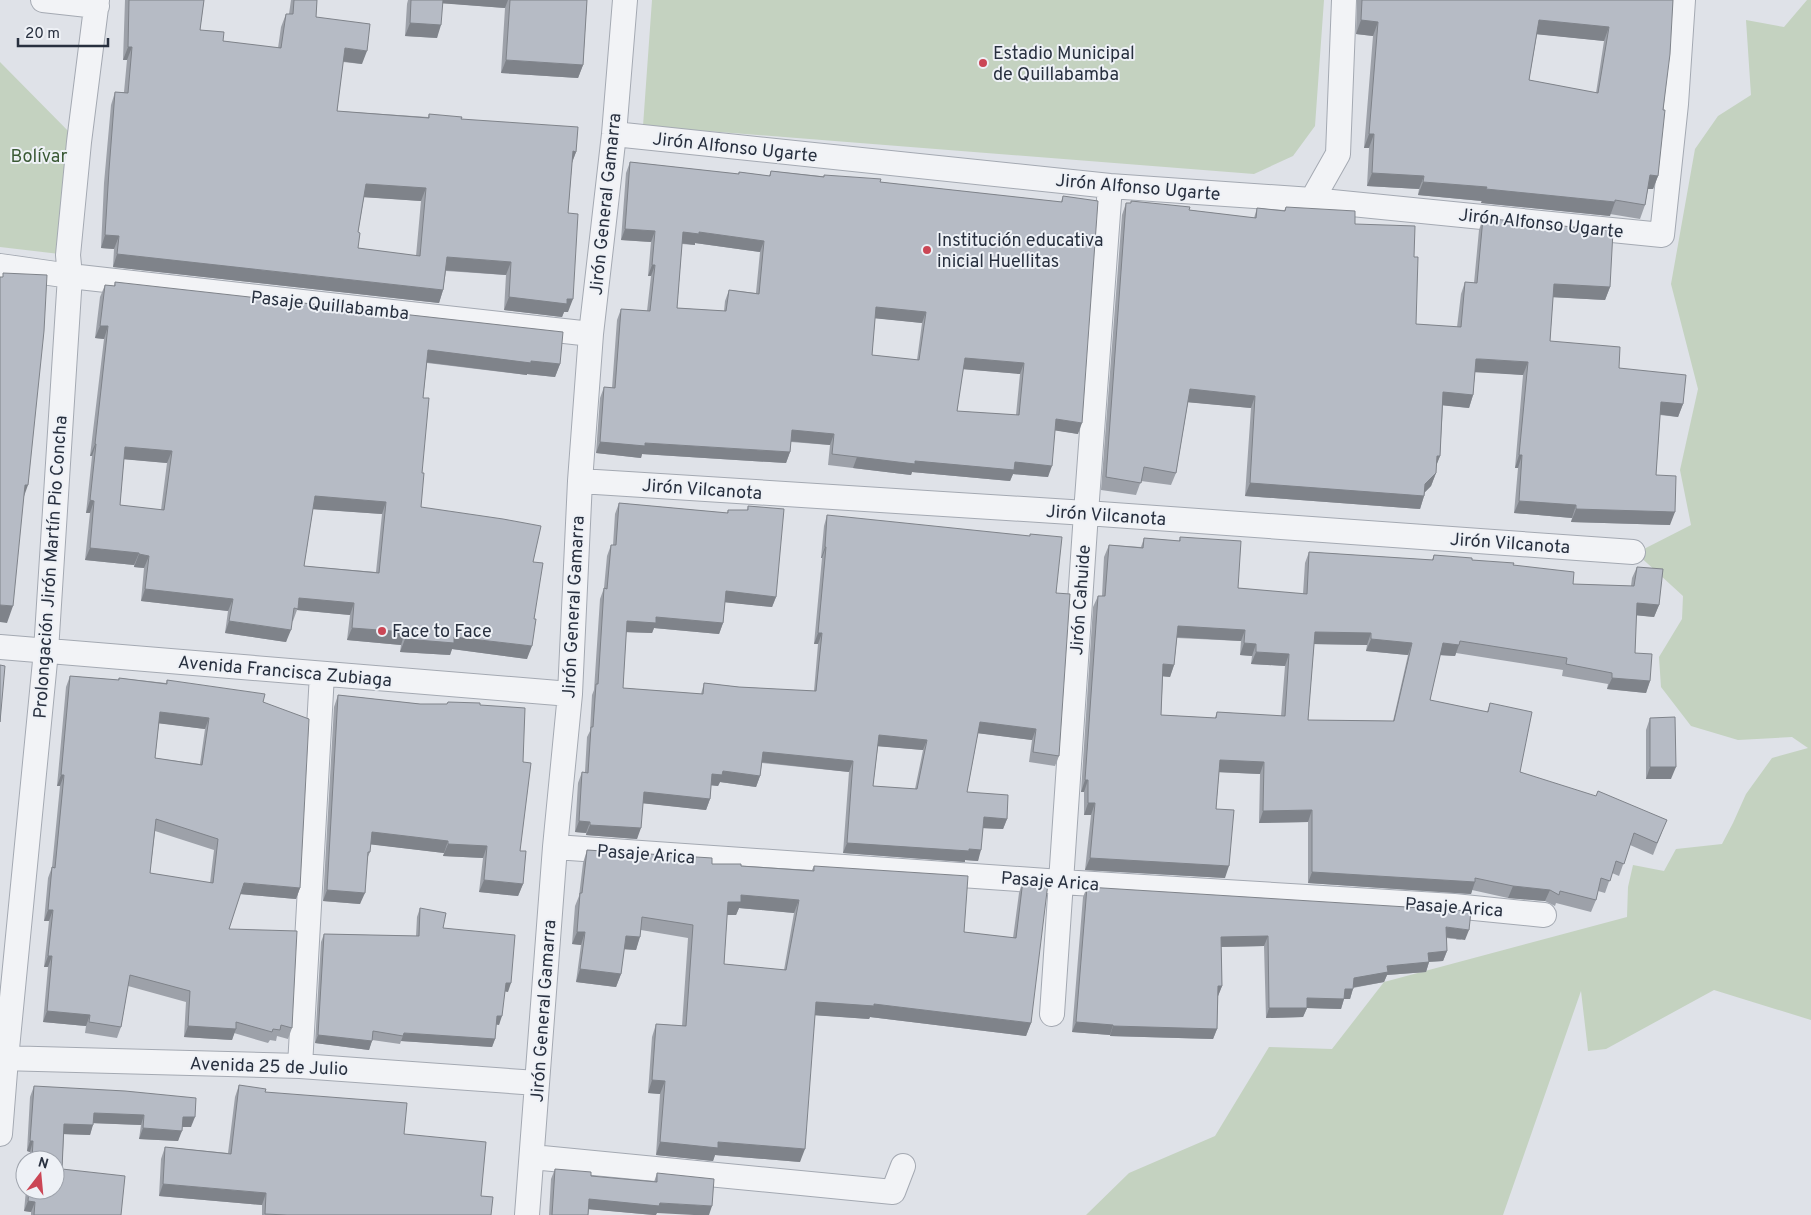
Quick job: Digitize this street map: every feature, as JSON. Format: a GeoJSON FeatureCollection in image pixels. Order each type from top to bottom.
{"type":"FeatureCollection","features":[{"type":"Feature","properties":{"kind":"street"},"geometry":{"type":"LineString","coordinates":[[43,0],[97,3]]}},
{"type":"Feature","properties":{"kind":"street","name":"Jirón General Gamarra"},"geometry":{"type":"LineString","coordinates":[[527,1215],[555,847],[570,694],[580,481],[591,334],[614,134],[626,0]]}},
{"type":"Feature","properties":{"kind":"street"},"geometry":{"type":"LineString","coordinates":[[1312,200],[1338,154],[1344,0]]}},
{"type":"Feature","properties":{"kind":"street","name":"Jirón Alfonso Ugarte"},"geometry":{"type":"LineString","coordinates":[[614,134],[1110,186],[1312,200],[1662,235],[1676,104],[1683,0]]}},
{"type":"Feature","properties":{"kind":"street","name":"Prolongación Jirón Martín Pio Concha"},"geometry":{"type":"LineString","coordinates":[[0,1134],[3,1059],[46,651],[70,276],[68,254],[78,151],[97,3]]}},
{"type":"Feature","properties":{"kind":"street","name":"Jirón Cahuide"},"geometry":{"type":"LineString","coordinates":[[1052,1014],[1110,186]]}},
{"type":"Feature","properties":{"kind":"street","name":"Pasaje Quillabamba"},"geometry":{"type":"LineString","coordinates":[[0,266],[70,276],[591,334]]}},
{"type":"Feature","properties":{"kind":"street","name":"Jirón Vilcanota"},"geometry":{"type":"LineString","coordinates":[[580,481],[1633,552]]}},
{"type":"Feature","properties":{"kind":"street","name":"Avenida Francisca Zubiaga"},"geometry":{"type":"LineString","coordinates":[[0,647],[570,694]]}},
{"type":"Feature","properties":{"kind":"street"},"geometry":{"type":"LineString","coordinates":[[300,1066],[322,674]]}},
{"type":"Feature","properties":{"kind":"street","name":"Pasaje Arica"},"geometry":{"type":"LineString","coordinates":[[555,847],[1061,882],[1454,906],[1544,915]]}},
{"type":"Feature","properties":{"kind":"street","name":"Avenida 25 de Julio"},"geometry":{"type":"LineString","coordinates":[[3,1059],[300,1066],[537,1083]]}},
{"type":"Feature","properties":{"kind":"street"},"geometry":{"type":"LineString","coordinates":[[532,1157],[893,1192],[903,1166]]}},
{"type":"Feature","properties":{"kind":"green space","name":"Estadio Municipal de Quillabamba"},"geometry":{"type":"Polygon","coordinates":[[[652,0],[1324,0],[1315,126],[1293,156],[1254,174],[643,126],[652,0]]]}},
{"type":"Feature","properties":{"kind":"green space"},"geometry":{"type":"Polygon","coordinates":[[[1807,0],[1811,0],[1811,1020],[1714,990],[1606,1049],[1588,1051],[1581,991],[1503,1215],[1086,1215],[1129,1173],[1215,1136],[1269,1047],[1332,1049],[1384,982],[1627,917],[1628,887],[1633,865],[1664,871],[1676,849],[1722,844],[1746,794],[1772,758],[1808,748],[1792,737],[1738,740],[1691,726],[1661,687],[1659,657],[1682,619],[1683,596],[1636,553],[1691,525],[1680,470],[1698,389],[1671,284],[1695,149],[1718,116],[1751,95],[1746,20],[1784,27],[1807,0]]]}},
{"type":"Feature","properties":{"kind":"green space","name":"Bolívar"},"geometry":{"type":"Polygon","coordinates":[[[0,62],[79,142],[68,255],[0,247],[0,62]]]}},
{"type":"Feature","properties":{"kind":"building"},"geometry":{"type":"Polygon","coordinates":[[[129,0],[204,0],[200,30],[224,32],[223,41],[281,48],[286,14],[293,14],[294,0],[317,0],[316,17],[370,24],[367,51],[345,48],[337,111],[429,118],[429,114],[462,117],[461,119],[578,127],[576,152],[573,151],[568,213],[578,214],[573,299],[567,299],[567,304],[509,297],[511,262],[447,257],[443,290],[117,254],[119,236],[105,235],[115,92],[128,93],[132,47],[128,47],[129,0]],[[366,184],[358,232],[360,233],[358,248],[420,256],[426,188],[366,184]]]}},
{"type":"Feature","properties":{"kind":"building"},"geometry":{"type":"Polygon","coordinates":[[[411,0],[443,0],[441,25],[410,23],[411,0]]]}},
{"type":"Feature","properties":{"kind":"building"},"geometry":{"type":"Polygon","coordinates":[[[510,0],[587,0],[583,65],[506,60],[510,0]]]}},
{"type":"Feature","properties":{"kind":"building"},"geometry":{"type":"Polygon","coordinates":[[[1362,0],[1673,0],[1670,54],[1658,176],[1650,175],[1645,205],[1615,200],[1615,202],[1486,189],[1487,187],[1423,182],[1424,176],[1372,173],[1374,134],[1369,134],[1378,22],[1361,20],[1362,0]],[[1539,20],[1529,80],[1598,93],[1609,27],[1539,20]]]}},
{"type":"Feature","properties":{"kind":"building"},"geometry":{"type":"Polygon","coordinates":[[[630,162],[739,174],[739,172],[770,176],[771,171],[824,177],[824,175],[881,179],[880,182],[1062,202],[1063,196],[1098,201],[1082,423],[1056,419],[1052,466],[1015,462],[1014,470],[915,461],[915,464],[832,454],[834,434],[792,430],[790,452],[645,443],[645,446],[600,442],[604,387],[615,388],[621,309],[650,311],[655,265],[652,265],[655,231],[625,229],[630,162]],[[683,232],[677,308],[726,311],[729,290],[759,294],[764,241],[699,232],[699,234],[683,232]],[[876,307],[872,355],[919,360],[926,312],[876,307]],[[965,358],[957,411],[1019,415],[1024,363],[965,358]]]}},
{"type":"Feature","properties":{"kind":"building"},"geometry":{"type":"Polygon","coordinates":[[[1131,201],[1190,207],[1189,210],[1256,218],[1257,208],[1285,211],[1286,207],[1355,211],[1355,224],[1415,226],[1414,257],[1418,257],[1416,324],[1461,327],[1465,282],[1477,283],[1483,218],[1613,231],[1610,287],[1554,284],[1550,341],[1620,347],[1619,368],[1686,375],[1683,404],[1661,402],[1656,475],[1676,476],[1675,512],[1576,509],[1576,505],[1519,501],[1522,455],[1519,455],[1528,362],[1480,359],[1476,359],[1473,395],[1443,392],[1440,456],[1437,456],[1436,473],[1425,484],[1424,496],[1250,483],[1255,396],[1190,389],[1176,473],[1144,467],[1141,483],[1106,477],[1126,203],[1131,203],[1131,201]]]}},
{"type":"Feature","properties":{"kind":"building"},"geometry":{"type":"Polygon","coordinates":[[[3,273],[47,275],[44,331],[28,485],[25,485],[13,606],[0,605],[0,277],[3,277],[3,273]]]}},
{"type":"Feature","properties":{"kind":"building"},"geometry":{"type":"Polygon","coordinates":[[[115,282],[563,332],[560,364],[531,361],[531,363],[428,350],[423,398],[429,398],[421,507],[541,526],[533,562],[543,563],[534,619],[536,619],[532,646],[454,637],[454,643],[405,639],[405,632],[352,628],[354,603],[299,598],[298,609],[294,608],[291,630],[229,621],[233,599],[145,589],[149,556],[139,553],[90,548],[94,501],[90,500],[108,326],[100,326],[105,285],[115,286],[115,282]],[[125,447],[120,505],[164,510],[172,451],[125,447]],[[315,496],[304,566],[379,573],[386,502],[315,496]]]}},
{"type":"Feature","properties":{"kind":"building"},"geometry":{"type":"Polygon","coordinates":[[[619,503],[728,513],[728,510],[748,510],[748,506],[784,509],[776,597],[726,591],[723,623],[656,617],[656,623],[627,621],[623,688],[703,694],[704,683],[816,691],[822,633],[818,633],[827,515],[1030,536],[1030,534],[1062,537],[1056,593],[1070,594],[1059,756],[1033,752],[1036,729],[980,722],[967,792],[1008,795],[1007,819],[984,817],[981,850],[969,849],[969,851],[847,843],[853,761],[763,752],[760,776],[723,771],[722,775],[712,774],[710,799],[644,792],[641,828],[590,825],[590,822],[579,821],[582,772],[588,773],[591,727],[593,727],[596,684],[598,684],[604,588],[607,589],[611,545],[616,545],[619,503]],[[879,735],[873,786],[917,789],[927,740],[879,735]]]}},
{"type":"Feature","properties":{"kind":"building"},"geometry":{"type":"Polygon","coordinates":[[[1180,537],[1241,541],[1238,588],[1307,594],[1309,552],[1433,560],[1434,555],[1514,563],[1513,565],[1574,572],[1573,584],[1634,586],[1637,567],[1663,569],[1659,605],[1637,603],[1635,653],[1652,654],[1650,681],[1612,678],[1612,673],[1566,664],[1567,658],[1460,641],[1459,645],[1443,643],[1430,700],[1488,712],[1490,703],[1532,712],[1520,772],[1596,796],[1598,791],[1667,820],[1657,843],[1634,833],[1624,864],[1616,861],[1610,881],[1601,878],[1596,900],[1560,891],[1559,895],[1550,890],[1513,886],[1475,878],[1475,882],[1312,872],[1312,810],[1263,811],[1264,762],[1220,760],[1216,809],[1234,810],[1229,866],[1090,858],[1095,803],[1088,803],[1088,780],[1085,780],[1098,596],[1105,596],[1109,545],[1143,548],[1144,538],[1180,541],[1180,537]],[[1178,626],[1174,665],[1163,664],[1161,715],[1216,718],[1217,712],[1285,716],[1289,654],[1256,652],[1256,644],[1244,643],[1245,630],[1178,626]],[[1315,632],[1308,720],[1394,721],[1412,643],[1371,639],[1371,633],[1315,632]]]}},
{"type":"Feature","properties":{"kind":"building"},"geometry":{"type":"Polygon","coordinates":[[[0,665],[5,666],[0,722],[0,665]]]}},
{"type":"Feature","properties":{"kind":"building"},"geometry":{"type":"Polygon","coordinates":[[[70,676],[119,680],[119,678],[167,684],[167,680],[265,694],[263,702],[309,719],[300,888],[244,883],[229,929],[297,931],[292,1028],[281,1025],[280,1030],[273,1029],[272,1032],[236,1022],[236,1029],[188,1026],[190,991],[130,975],[121,1027],[89,1022],[90,1015],[47,1011],[52,956],[48,956],[53,910],[48,910],[52,867],[55,868],[64,775],[61,775],[70,676]],[[160,712],[155,758],[202,765],[209,718],[160,712]],[[156,819],[150,873],[213,883],[218,839],[156,819]]]}},
{"type":"Feature","properties":{"kind":"building"},"geometry":{"type":"Polygon","coordinates":[[[338,695],[420,704],[447,704],[448,702],[480,703],[480,705],[525,708],[523,762],[531,763],[520,851],[526,851],[523,884],[484,880],[487,846],[448,844],[448,841],[372,832],[370,852],[368,852],[365,893],[327,890],[338,695]]]}},
{"type":"Feature","properties":{"kind":"building"},"geometry":{"type":"Polygon","coordinates":[[[1675,717],[1676,767],[1650,767],[1650,718],[1675,717]]]}},
{"type":"Feature","properties":{"kind":"building"},"geometry":{"type":"Polygon","coordinates":[[[587,850],[712,858],[712,864],[741,864],[741,866],[814,871],[814,866],[968,876],[964,932],[1016,938],[1023,880],[1048,883],[1031,1023],[874,1004],[874,1006],[816,1002],[805,1149],[718,1142],[718,1148],[660,1142],[665,1081],[652,1080],[656,1024],[686,1026],[693,925],[642,917],[640,937],[626,936],[621,974],[580,969],[585,932],[577,932],[580,893],[582,893],[587,850]],[[741,895],[741,902],[728,902],[724,964],[786,970],[799,900],[741,895]]]}},
{"type":"Feature","properties":{"kind":"building"},"geometry":{"type":"Polygon","coordinates":[[[1087,887],[1471,911],[1469,930],[1446,927],[1447,951],[1428,953],[1429,962],[1387,966],[1388,972],[1354,978],[1353,989],[1345,989],[1344,999],[1307,998],[1307,1008],[1269,1008],[1268,936],[1221,937],[1222,986],[1218,986],[1217,1029],[1113,1026],[1076,1022],[1087,887]]]}},
{"type":"Feature","properties":{"kind":"building"},"geometry":{"type":"Polygon","coordinates":[[[420,908],[446,913],[443,928],[515,935],[511,983],[506,983],[502,1016],[497,1016],[495,1039],[404,1033],[403,1036],[373,1031],[372,1041],[318,1035],[324,934],[419,936],[420,908]]]}},
{"type":"Feature","properties":{"kind":"building"},"geometry":{"type":"Polygon","coordinates":[[[239,1085],[266,1089],[265,1092],[407,1103],[404,1134],[486,1142],[481,1196],[493,1197],[491,1215],[265,1214],[266,1193],[163,1184],[165,1147],[231,1154],[239,1085]]]}},
{"type":"Feature","properties":{"kind":"building"},"geometry":{"type":"Polygon","coordinates":[[[34,1086],[125,1091],[196,1098],[195,1117],[183,1117],[182,1131],[143,1128],[144,1115],[94,1113],[93,1125],[64,1124],[63,1150],[33,1150],[33,1141],[30,1141],[34,1086]]]}},
{"type":"Feature","properties":{"kind":"building"},"geometry":{"type":"Polygon","coordinates":[[[65,1169],[125,1176],[121,1215],[34,1215],[35,1202],[28,1201],[65,1200],[65,1169]]]}},
{"type":"Feature","properties":{"kind":"building"},"geometry":{"type":"Polygon","coordinates":[[[555,1169],[591,1172],[591,1176],[657,1182],[657,1173],[714,1179],[712,1206],[660,1203],[659,1206],[589,1199],[588,1215],[552,1215],[555,1169]]]}},
{"type":"Feature","properties":{"kind":"place","name":"Estadio Municipal de Quillabamba"},"geometry":{"type":"Point","coordinates":[983,63]}},
{"type":"Feature","properties":{"kind":"place","name":"Institución educativa inicial Huellitas"},"geometry":{"type":"Point","coordinates":[927,250]}},
{"type":"Feature","properties":{"kind":"place","name":"Face to Face"},"geometry":{"type":"Point","coordinates":[382,631]}}]}
